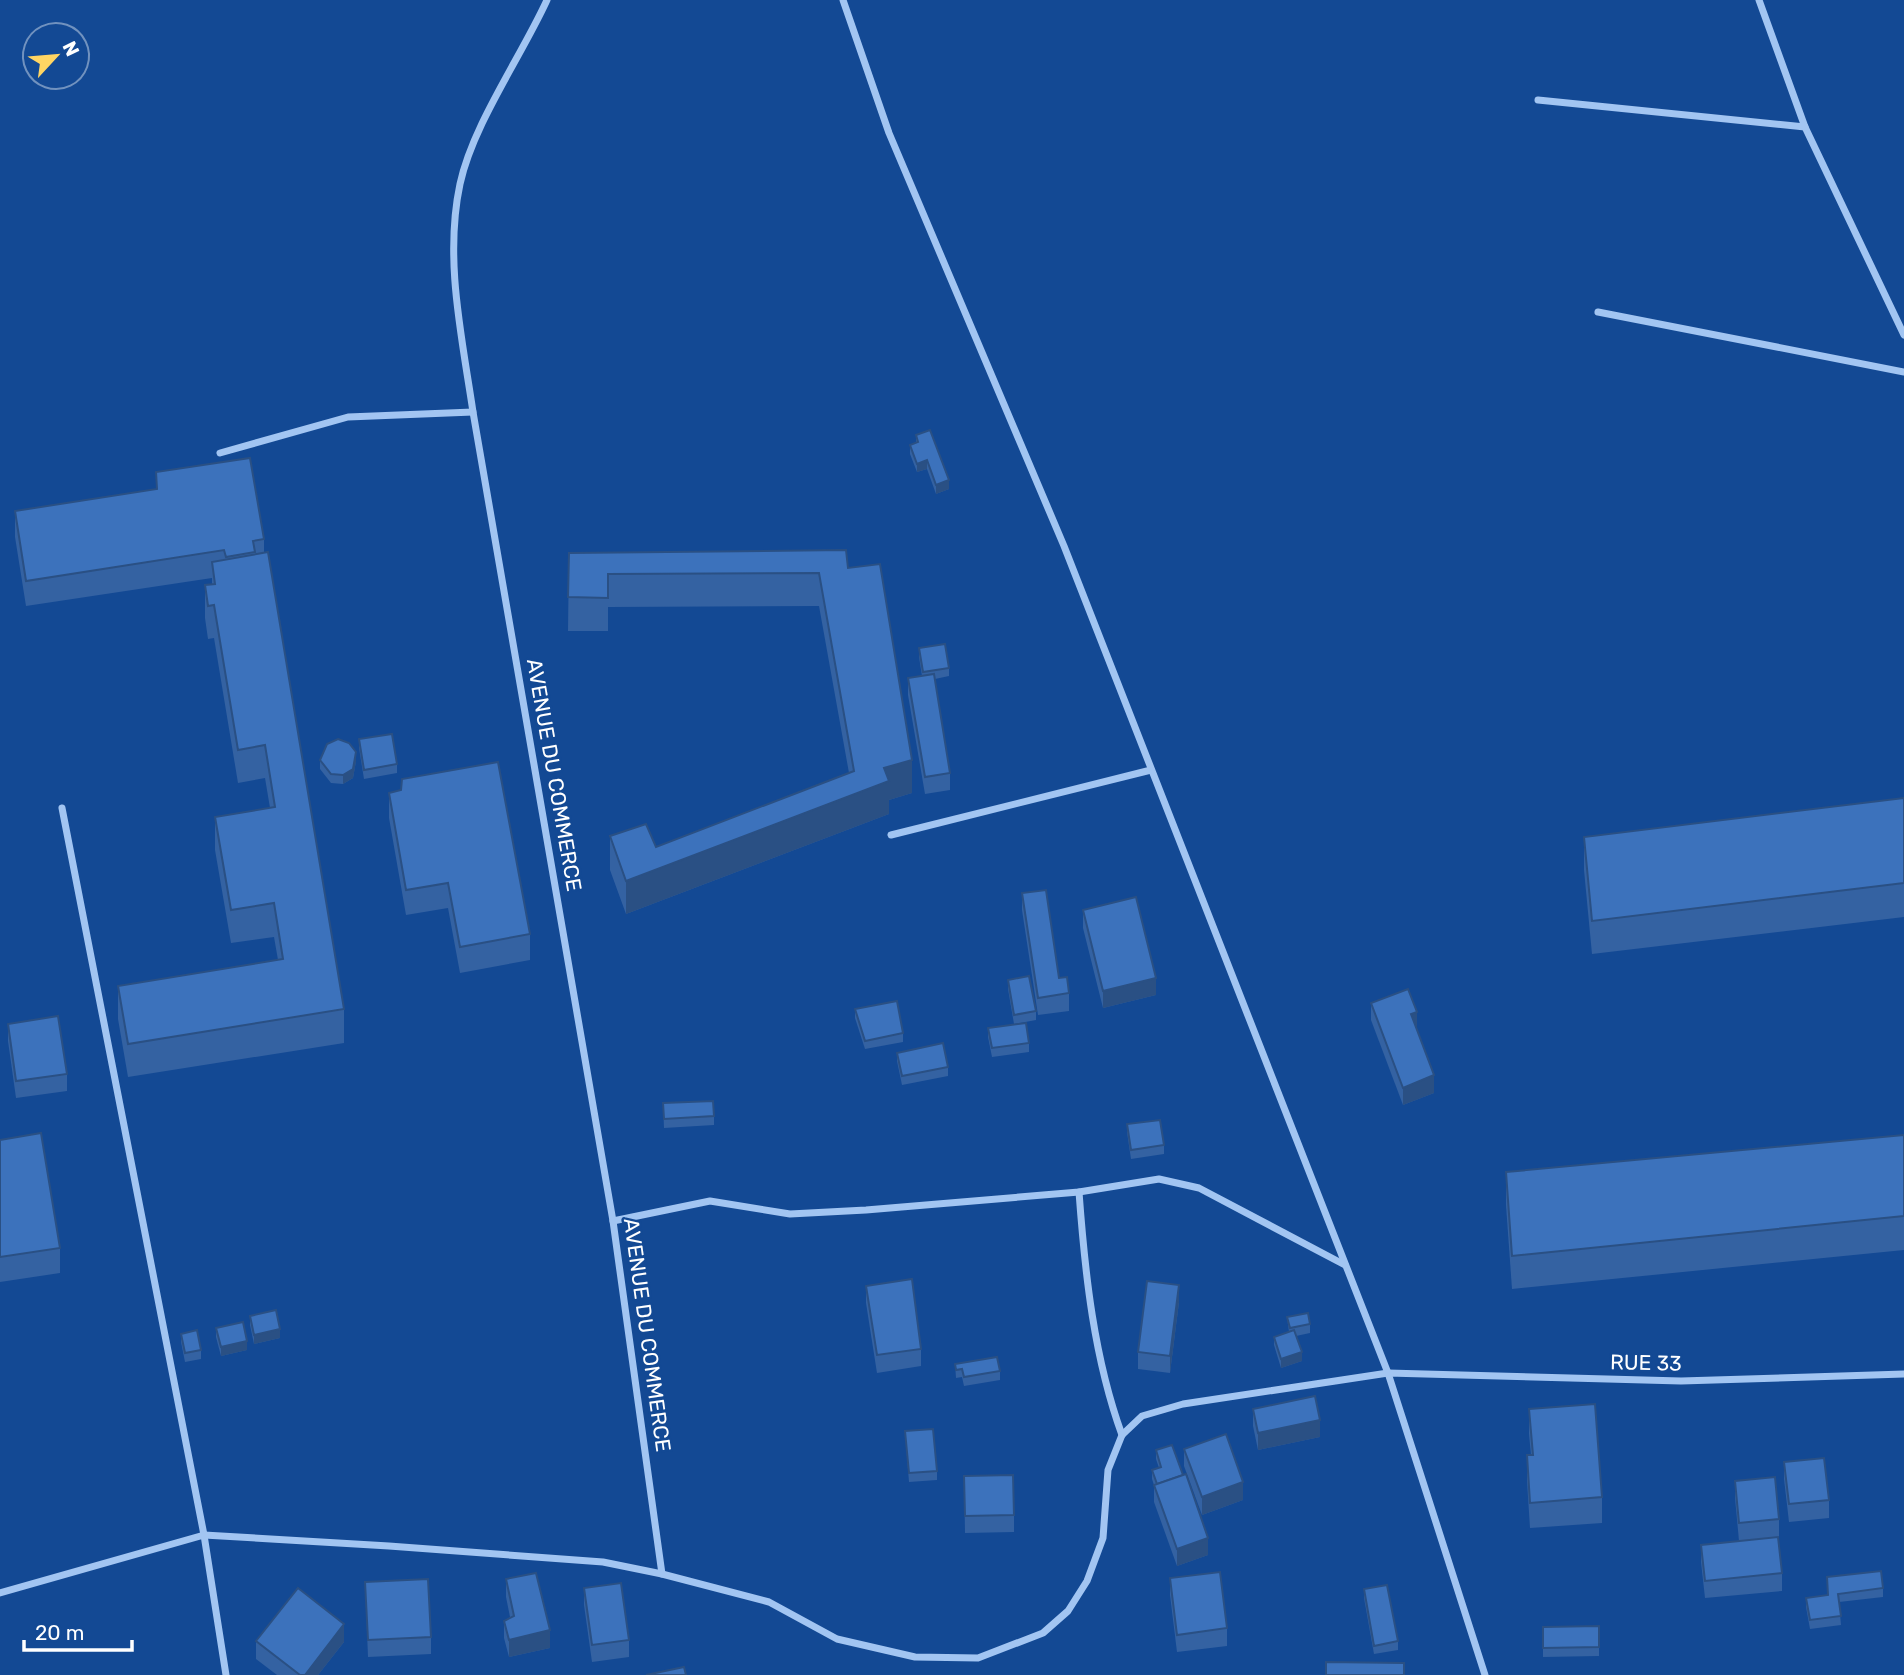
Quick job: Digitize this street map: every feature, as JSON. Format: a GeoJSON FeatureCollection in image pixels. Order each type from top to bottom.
{"type":"FeatureCollection","features":[{"type":"Feature","properties":{"kind":"street","name":"AVENUE DU COMMERCE"},"geometry":{"type":"LineString","coordinates":[[547,0],[478,134],[460,182],[453,233],[455,282],[473,412],[613,1221],[662,1574]]}},
{"type":"Feature","properties":{"kind":"street"},"geometry":{"type":"LineString","coordinates":[[843,0],[889,133],[1064,546],[1388,1373],[1485,1675]]}},
{"type":"Feature","properties":{"kind":"street"},"geometry":{"type":"LineString","coordinates":[[1759,0],[1805,127],[1904,335]]}},
{"type":"Feature","properties":{"kind":"street"},"geometry":{"type":"LineString","coordinates":[[1538,100],[1805,127]]}},
{"type":"Feature","properties":{"kind":"street"},"geometry":{"type":"LineString","coordinates":[[1598,312],[1904,372]]}},
{"type":"Feature","properties":{"kind":"street"},"geometry":{"type":"LineString","coordinates":[[220,453],[348,417],[473,412]]}},
{"type":"Feature","properties":{"kind":"street"},"geometry":{"type":"LineString","coordinates":[[891,835],[1152,770]]}},
{"type":"Feature","properties":{"kind":"street"},"geometry":{"type":"LineString","coordinates":[[62,808],[204,1535],[226,1675]]}},
{"type":"Feature","properties":{"kind":"street"},"geometry":{"type":"LineString","coordinates":[[613,1221],[710,1201],[789,1214],[1079,1192],[1159,1179],[1199,1188],[1346,1266]]}},
{"type":"Feature","properties":{"kind":"street"},"geometry":{"type":"LineString","coordinates":[[0,1593],[204,1535],[603,1562],[662,1574],[769,1602],[837,1639],[915,1657],[978,1658],[1043,1633],[1068,1611],[1087,1581],[1103,1538],[1108,1470],[1122,1435],[1107,1392],[1084,1257],[1079,1192]]}},
{"type":"Feature","properties":{"kind":"street","name":"RUE 33"},"geometry":{"type":"LineString","coordinates":[[1122,1435],[1142,1416],[1182,1404],[1388,1373],[1682,1381],[1904,1374]]}},
{"type":"Feature","properties":{"kind":"building"},"geometry":{"type":"Polygon","coordinates":[[[930,430],[949,480],[936,485],[927,460],[917,464],[910,445],[918,442],[916,435],[930,430]]]}},
{"type":"Feature","properties":{"kind":"building"},"geometry":{"type":"Polygon","coordinates":[[[250,458],[264,539],[253,541],[255,552],[226,557],[224,550],[26,581],[15,511],[157,489],[156,472],[250,458]]]}},
{"type":"Feature","properties":{"kind":"building"},"geometry":{"type":"Polygon","coordinates":[[[846,550],[848,568],[880,564],[912,760],[884,768],[889,781],[626,881],[610,836],[646,824],[656,847],[854,771],[819,573],[608,574],[608,598],[568,597],[569,553],[846,550]]]}},
{"type":"Feature","properties":{"kind":"building"},"geometry":{"type":"Polygon","coordinates":[[[268,552],[344,1009],[128,1044],[118,986],[283,959],[274,903],[231,910],[215,817],[275,807],[265,745],[238,750],[214,605],[208,606],[205,585],[215,584],[212,562],[268,552]]]}},
{"type":"Feature","properties":{"kind":"building"},"geometry":{"type":"Polygon","coordinates":[[[945,644],[949,668],[923,672],[919,648],[945,644]]]}},
{"type":"Feature","properties":{"kind":"building"},"geometry":{"type":"Polygon","coordinates":[[[934,674],[950,773],[925,777],[908,678],[934,674]]]}},
{"type":"Feature","properties":{"kind":"building"},"geometry":{"type":"Polygon","coordinates":[[[392,734],[397,764],[364,770],[359,739],[392,734]]]}},
{"type":"Feature","properties":{"kind":"building"},"geometry":{"type":"Polygon","coordinates":[[[338,739],[349,743],[356,752],[353,769],[343,775],[331,774],[320,760],[327,744],[338,739]]]}},
{"type":"Feature","properties":{"kind":"building"},"geometry":{"type":"Polygon","coordinates":[[[498,762],[530,934],[460,947],[448,883],[406,890],[389,793],[401,790],[402,779],[498,762]]]}},
{"type":"Feature","properties":{"kind":"building"},"geometry":{"type":"Polygon","coordinates":[[[1904,798],[1904,883],[1592,921],[1584,837],[1904,798]]]}},
{"type":"Feature","properties":{"kind":"building"},"geometry":{"type":"Polygon","coordinates":[[[1046,890],[1059,978],[1067,977],[1069,993],[1038,998],[1022,893],[1046,890]]]}},
{"type":"Feature","properties":{"kind":"building"},"geometry":{"type":"Polygon","coordinates":[[[1136,897],[1156,978],[1103,991],[1083,910],[1136,897]]]}},
{"type":"Feature","properties":{"kind":"building"},"geometry":{"type":"Polygon","coordinates":[[[1029,976],[1036,1011],[1014,1015],[1008,980],[1029,976]]]}},
{"type":"Feature","properties":{"kind":"building"},"geometry":{"type":"Polygon","coordinates":[[[1408,989],[1417,1012],[1411,1014],[1434,1075],[1403,1088],[1371,1003],[1408,989]]]}},
{"type":"Feature","properties":{"kind":"building"},"geometry":{"type":"Polygon","coordinates":[[[897,1001],[903,1033],[865,1041],[855,1009],[897,1001]]]}},
{"type":"Feature","properties":{"kind":"building"},"geometry":{"type":"Polygon","coordinates":[[[58,1016],[67,1074],[16,1081],[8,1024],[58,1016]]]}},
{"type":"Feature","properties":{"kind":"building"},"geometry":{"type":"Polygon","coordinates":[[[1026,1023],[1029,1043],[992,1048],[988,1028],[1026,1023]]]}},
{"type":"Feature","properties":{"kind":"building"},"geometry":{"type":"Polygon","coordinates":[[[943,1043],[948,1067],[902,1076],[897,1053],[943,1043]]]}},
{"type":"Feature","properties":{"kind":"building"},"geometry":{"type":"Polygon","coordinates":[[[713,1101],[714,1116],[664,1119],[663,1103],[713,1101]]]}},
{"type":"Feature","properties":{"kind":"building"},"geometry":{"type":"Polygon","coordinates":[[[1160,1120],[1164,1145],[1131,1150],[1127,1124],[1160,1120]]]}},
{"type":"Feature","properties":{"kind":"building"},"geometry":{"type":"Polygon","coordinates":[[[41,1133],[60,1248],[0,1257],[0,1140],[41,1133]]]}},
{"type":"Feature","properties":{"kind":"building"},"geometry":{"type":"Polygon","coordinates":[[[1904,1135],[1904,1216],[1512,1256],[1506,1172],[1904,1135]]]}},
{"type":"Feature","properties":{"kind":"building"},"geometry":{"type":"Polygon","coordinates":[[[912,1279],[921,1349],[877,1355],[866,1286],[912,1279]]]}},
{"type":"Feature","properties":{"kind":"building"},"geometry":{"type":"Polygon","coordinates":[[[1147,1281],[1179,1285],[1170,1356],[1138,1352],[1147,1281]]]}},
{"type":"Feature","properties":{"kind":"building"},"geometry":{"type":"Polygon","coordinates":[[[276,1310],[280,1329],[254,1335],[250,1316],[276,1310]]]}},
{"type":"Feature","properties":{"kind":"building"},"geometry":{"type":"Polygon","coordinates":[[[1308,1313],[1310,1324],[1290,1328],[1287,1317],[1308,1313]]]}},
{"type":"Feature","properties":{"kind":"building"},"geometry":{"type":"Polygon","coordinates":[[[243,1322],[247,1341],[221,1347],[216,1328],[243,1322]]]}},
{"type":"Feature","properties":{"kind":"building"},"geometry":{"type":"Polygon","coordinates":[[[197,1330],[201,1350],[185,1353],[181,1334],[197,1330]]]}},
{"type":"Feature","properties":{"kind":"building"},"geometry":{"type":"Polygon","coordinates":[[[1294,1330],[1302,1352],[1281,1359],[1274,1337],[1294,1330]]]}},
{"type":"Feature","properties":{"kind":"building"},"geometry":{"type":"Polygon","coordinates":[[[997,1357],[1000,1371],[964,1377],[962,1369],[956,1370],[955,1364],[997,1357]]]}},
{"type":"Feature","properties":{"kind":"building"},"geometry":{"type":"Polygon","coordinates":[[[1315,1396],[1320,1420],[1258,1433],[1253,1409],[1315,1396]]]}},
{"type":"Feature","properties":{"kind":"building"},"geometry":{"type":"Polygon","coordinates":[[[1595,1404],[1602,1497],[1530,1503],[1527,1455],[1533,1455],[1529,1409],[1595,1404]]]}},
{"type":"Feature","properties":{"kind":"building"},"geometry":{"type":"Polygon","coordinates":[[[933,1429],[937,1471],[909,1473],[905,1431],[933,1429]]]}},
{"type":"Feature","properties":{"kind":"building"},"geometry":{"type":"Polygon","coordinates":[[[1226,1434],[1243,1482],[1202,1497],[1184,1449],[1226,1434]]]}},
{"type":"Feature","properties":{"kind":"building"},"geometry":{"type":"Polygon","coordinates":[[[1172,1445],[1183,1475],[1157,1484],[1152,1470],[1161,1467],[1156,1450],[1172,1445]]]}},
{"type":"Feature","properties":{"kind":"building"},"geometry":{"type":"Polygon","coordinates":[[[1824,1458],[1829,1500],[1789,1504],[1784,1462],[1824,1458]]]}},
{"type":"Feature","properties":{"kind":"building"},"geometry":{"type":"Polygon","coordinates":[[[1186,1474],[1208,1538],[1177,1549],[1154,1485],[1186,1474]]]}},
{"type":"Feature","properties":{"kind":"building"},"geometry":{"type":"Polygon","coordinates":[[[1013,1475],[1014,1515],[965,1516],[964,1476],[1013,1475]]]}},
{"type":"Feature","properties":{"kind":"building"},"geometry":{"type":"Polygon","coordinates":[[[1775,1477],[1779,1519],[1739,1523],[1735,1481],[1775,1477]]]}},
{"type":"Feature","properties":{"kind":"building"},"geometry":{"type":"Polygon","coordinates":[[[1778,1537],[1782,1573],[1705,1581],[1701,1545],[1778,1537]]]}},
{"type":"Feature","properties":{"kind":"building"},"geometry":{"type":"Polygon","coordinates":[[[1881,1571],[1883,1588],[1838,1594],[1841,1616],[1810,1620],[1806,1598],[1828,1595],[1827,1577],[1881,1571]]]}},
{"type":"Feature","properties":{"kind":"building"},"geometry":{"type":"Polygon","coordinates":[[[1220,1572],[1227,1628],[1177,1635],[1170,1578],[1220,1572]]]}},
{"type":"Feature","properties":{"kind":"building"},"geometry":{"type":"Polygon","coordinates":[[[536,1573],[550,1630],[509,1640],[504,1621],[514,1616],[506,1579],[536,1573]]]}},
{"type":"Feature","properties":{"kind":"building"},"geometry":{"type":"Polygon","coordinates":[[[428,1579],[431,1637],[368,1640],[365,1582],[428,1579]]]}},
{"type":"Feature","properties":{"kind":"building"},"geometry":{"type":"Polygon","coordinates":[[[621,1583],[629,1640],[592,1645],[584,1588],[621,1583]]]}},
{"type":"Feature","properties":{"kind":"building"},"geometry":{"type":"Polygon","coordinates":[[[1387,1585],[1398,1641],[1374,1646],[1364,1589],[1387,1585]]]}},
{"type":"Feature","properties":{"kind":"building"},"geometry":{"type":"Polygon","coordinates":[[[298,1588],[344,1624],[305,1675],[300,1675],[256,1641],[298,1588]]]}},
{"type":"Feature","properties":{"kind":"building"},"geometry":{"type":"Polygon","coordinates":[[[1599,1626],[1599,1647],[1543,1648],[1543,1627],[1599,1626]]]}},
{"type":"Feature","properties":{"kind":"building"},"geometry":{"type":"Polygon","coordinates":[[[1326,1662],[1404,1663],[1404,1675],[1326,1675],[1326,1662]]]}},
{"type":"Feature","properties":{"kind":"building"},"geometry":{"type":"Polygon","coordinates":[[[684,1667],[686,1675],[646,1675],[684,1667]]]}}]}
